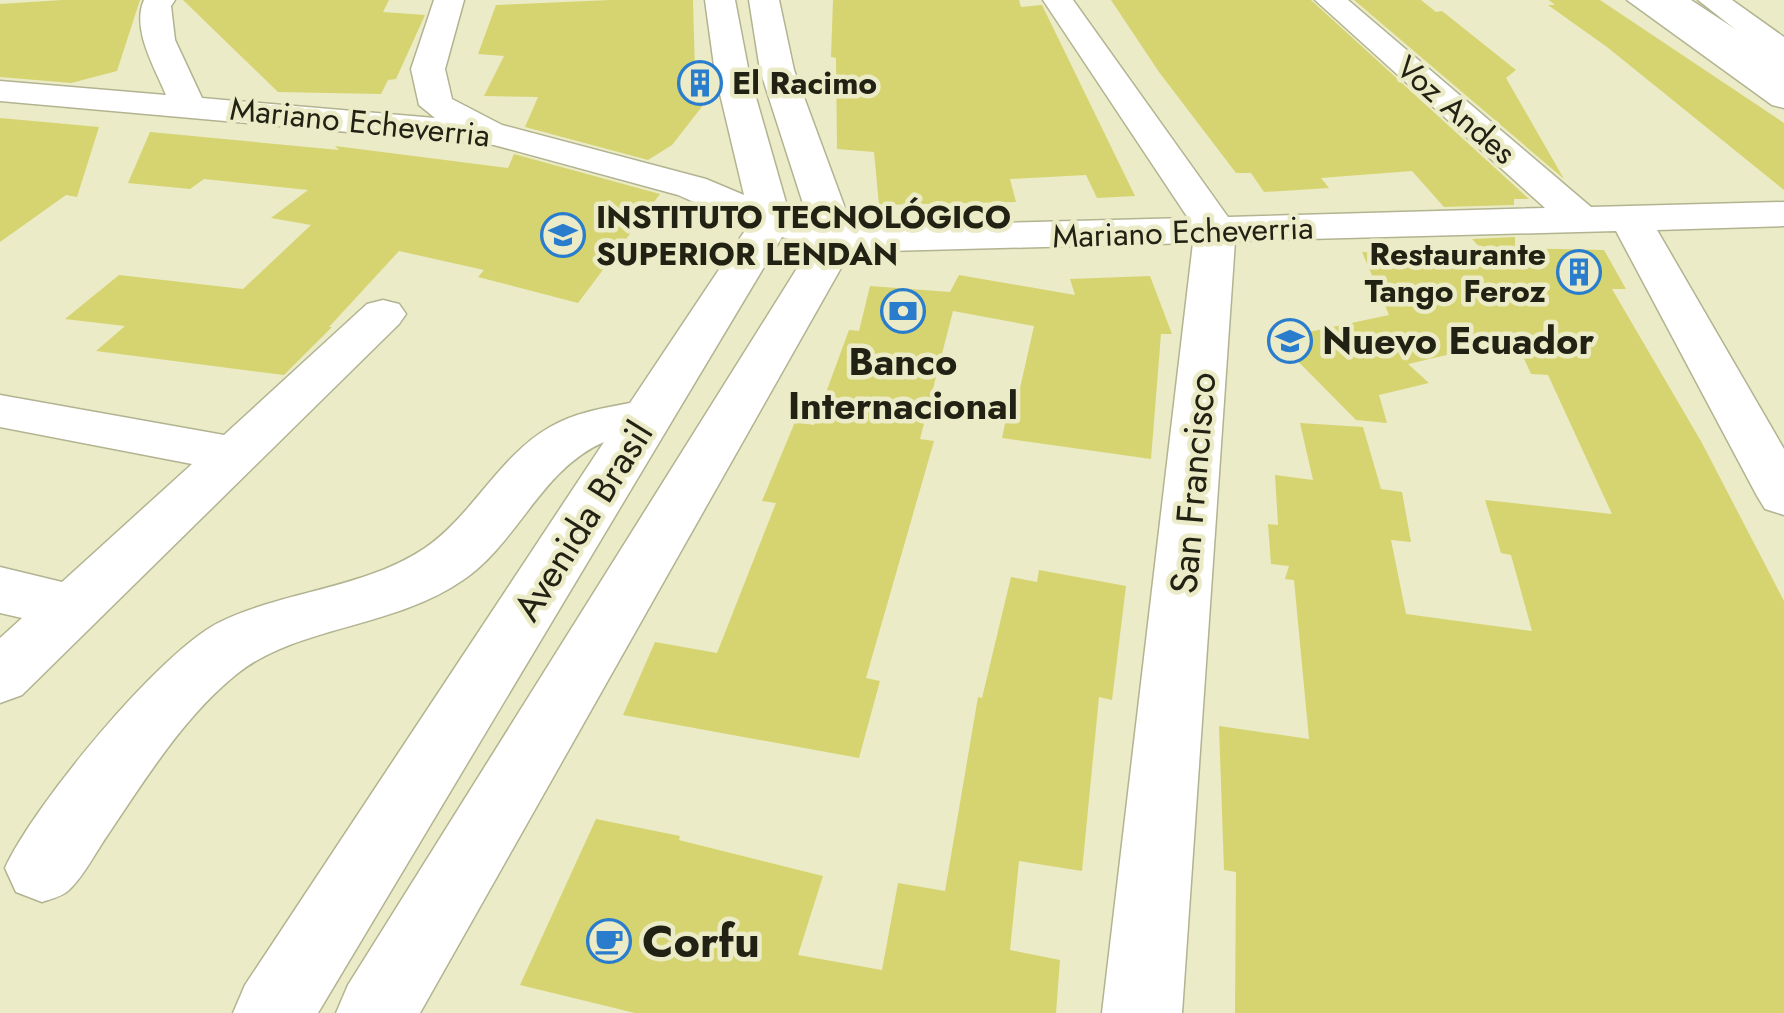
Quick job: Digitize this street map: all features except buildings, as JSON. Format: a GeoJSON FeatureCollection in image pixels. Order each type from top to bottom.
{"type":"FeatureCollection","features":[{"type":"Feature","properties":{"kind":"street"},"geometry":{"type":"LineString","coordinates":[[160,0],[156,5],[159,40],[188,105]]}},
{"type":"Feature","properties":{"kind":"street"},"geometry":{"type":"LineString","coordinates":[[449,0],[428,69],[436,105],[496,134]]}},
{"type":"Feature","properties":{"kind":"street"},"geometry":{"type":"LineString","coordinates":[[720,0],[732,73],[771,222]]}},
{"type":"Feature","properties":{"kind":"street"},"geometry":{"type":"LineString","coordinates":[[764,0],[777,70],[836,240]]}},
{"type":"Feature","properties":{"kind":"street"},"geometry":{"type":"LineString","coordinates":[[1058,0],[1216,231]]}},
{"type":"Feature","properties":{"kind":"street","name":"Voz Andes"},"geometry":{"type":"LineString","coordinates":[[1330,0],[1582,220]]}},
{"type":"Feature","properties":{"kind":"street"},"geometry":{"type":"LineString","coordinates":[[1642,0],[1784,98]]}},
{"type":"Feature","properties":{"kind":"street"},"geometry":{"type":"LineString","coordinates":[[1671,0],[1784,76]]}},
{"type":"Feature","properties":{"kind":"street"},"geometry":{"type":"LineString","coordinates":[[1688,0],[1784,64]]}},
{"type":"Feature","properties":{"kind":"street"},"geometry":{"type":"LineString","coordinates":[[1714,2],[1784,48]]}},
{"type":"Feature","properties":{"kind":"street","name":"Mariano Echeverria"},"geometry":{"type":"LineString","coordinates":[[0,91],[496,134],[692,187],[771,222],[836,240],[1784,214]]}},
{"type":"Feature","properties":{"kind":"street"},"geometry":{"type":"LineString","coordinates":[[1630,218],[1784,496]]}},
{"type":"Feature","properties":{"kind":"street","name":"Avenida Brasil"},"geometry":{"type":"LineString","coordinates":[[273,1013],[771,222]]}},
{"type":"Feature","properties":{"kind":"street","name":"San Francisco"},"geometry":{"type":"LineString","coordinates":[[1142,1013],[1216,231]]}},
{"type":"Feature","properties":{"kind":"street","name":"Avenida Brasil"},"geometry":{"type":"LineString","coordinates":[[376,1013],[836,240]]}},
{"type":"Feature","properties":{"kind":"street"},"geometry":{"type":"LineString","coordinates":[[0,677],[383,314]]}},
{"type":"Feature","properties":{"kind":"street"},"geometry":{"type":"LineString","coordinates":[[0,410],[234,454]]}},
{"type":"Feature","properties":{"kind":"street"},"geometry":{"type":"LineString","coordinates":[[42,868],[170,701],[202,668],[237,642],[292,622],[356,608],[410,586],[450,560],[563,442],[591,428],[648,416]]}},
{"type":"Feature","properties":{"kind":"street"},"geometry":{"type":"LineString","coordinates":[[0,590],[72,608]]}},
{"type":"Feature","properties":{"kind":"place","name":"El Racimo"},"geometry":{"type":"Point","coordinates":[700,83]}},
{"type":"Feature","properties":{"kind":"place","name":"INSTITUTO TECNOLÓGICO SUPERIOR LENDAN"},"geometry":{"type":"Point","coordinates":[563,235]}},
{"type":"Feature","properties":{"kind":"place","name":"Restaurante Tango Feroz"},"geometry":{"type":"Point","coordinates":[1579,272]}},
{"type":"Feature","properties":{"kind":"place","name":"Banco Internacional"},"geometry":{"type":"Point","coordinates":[903,311]}},
{"type":"Feature","properties":{"kind":"place","name":"Nuevo Ecuador"},"geometry":{"type":"Point","coordinates":[1290,341]}},
{"type":"Feature","properties":{"kind":"place","name":"Corfu"},"geometry":{"type":"Point","coordinates":[609,941]}}]}
